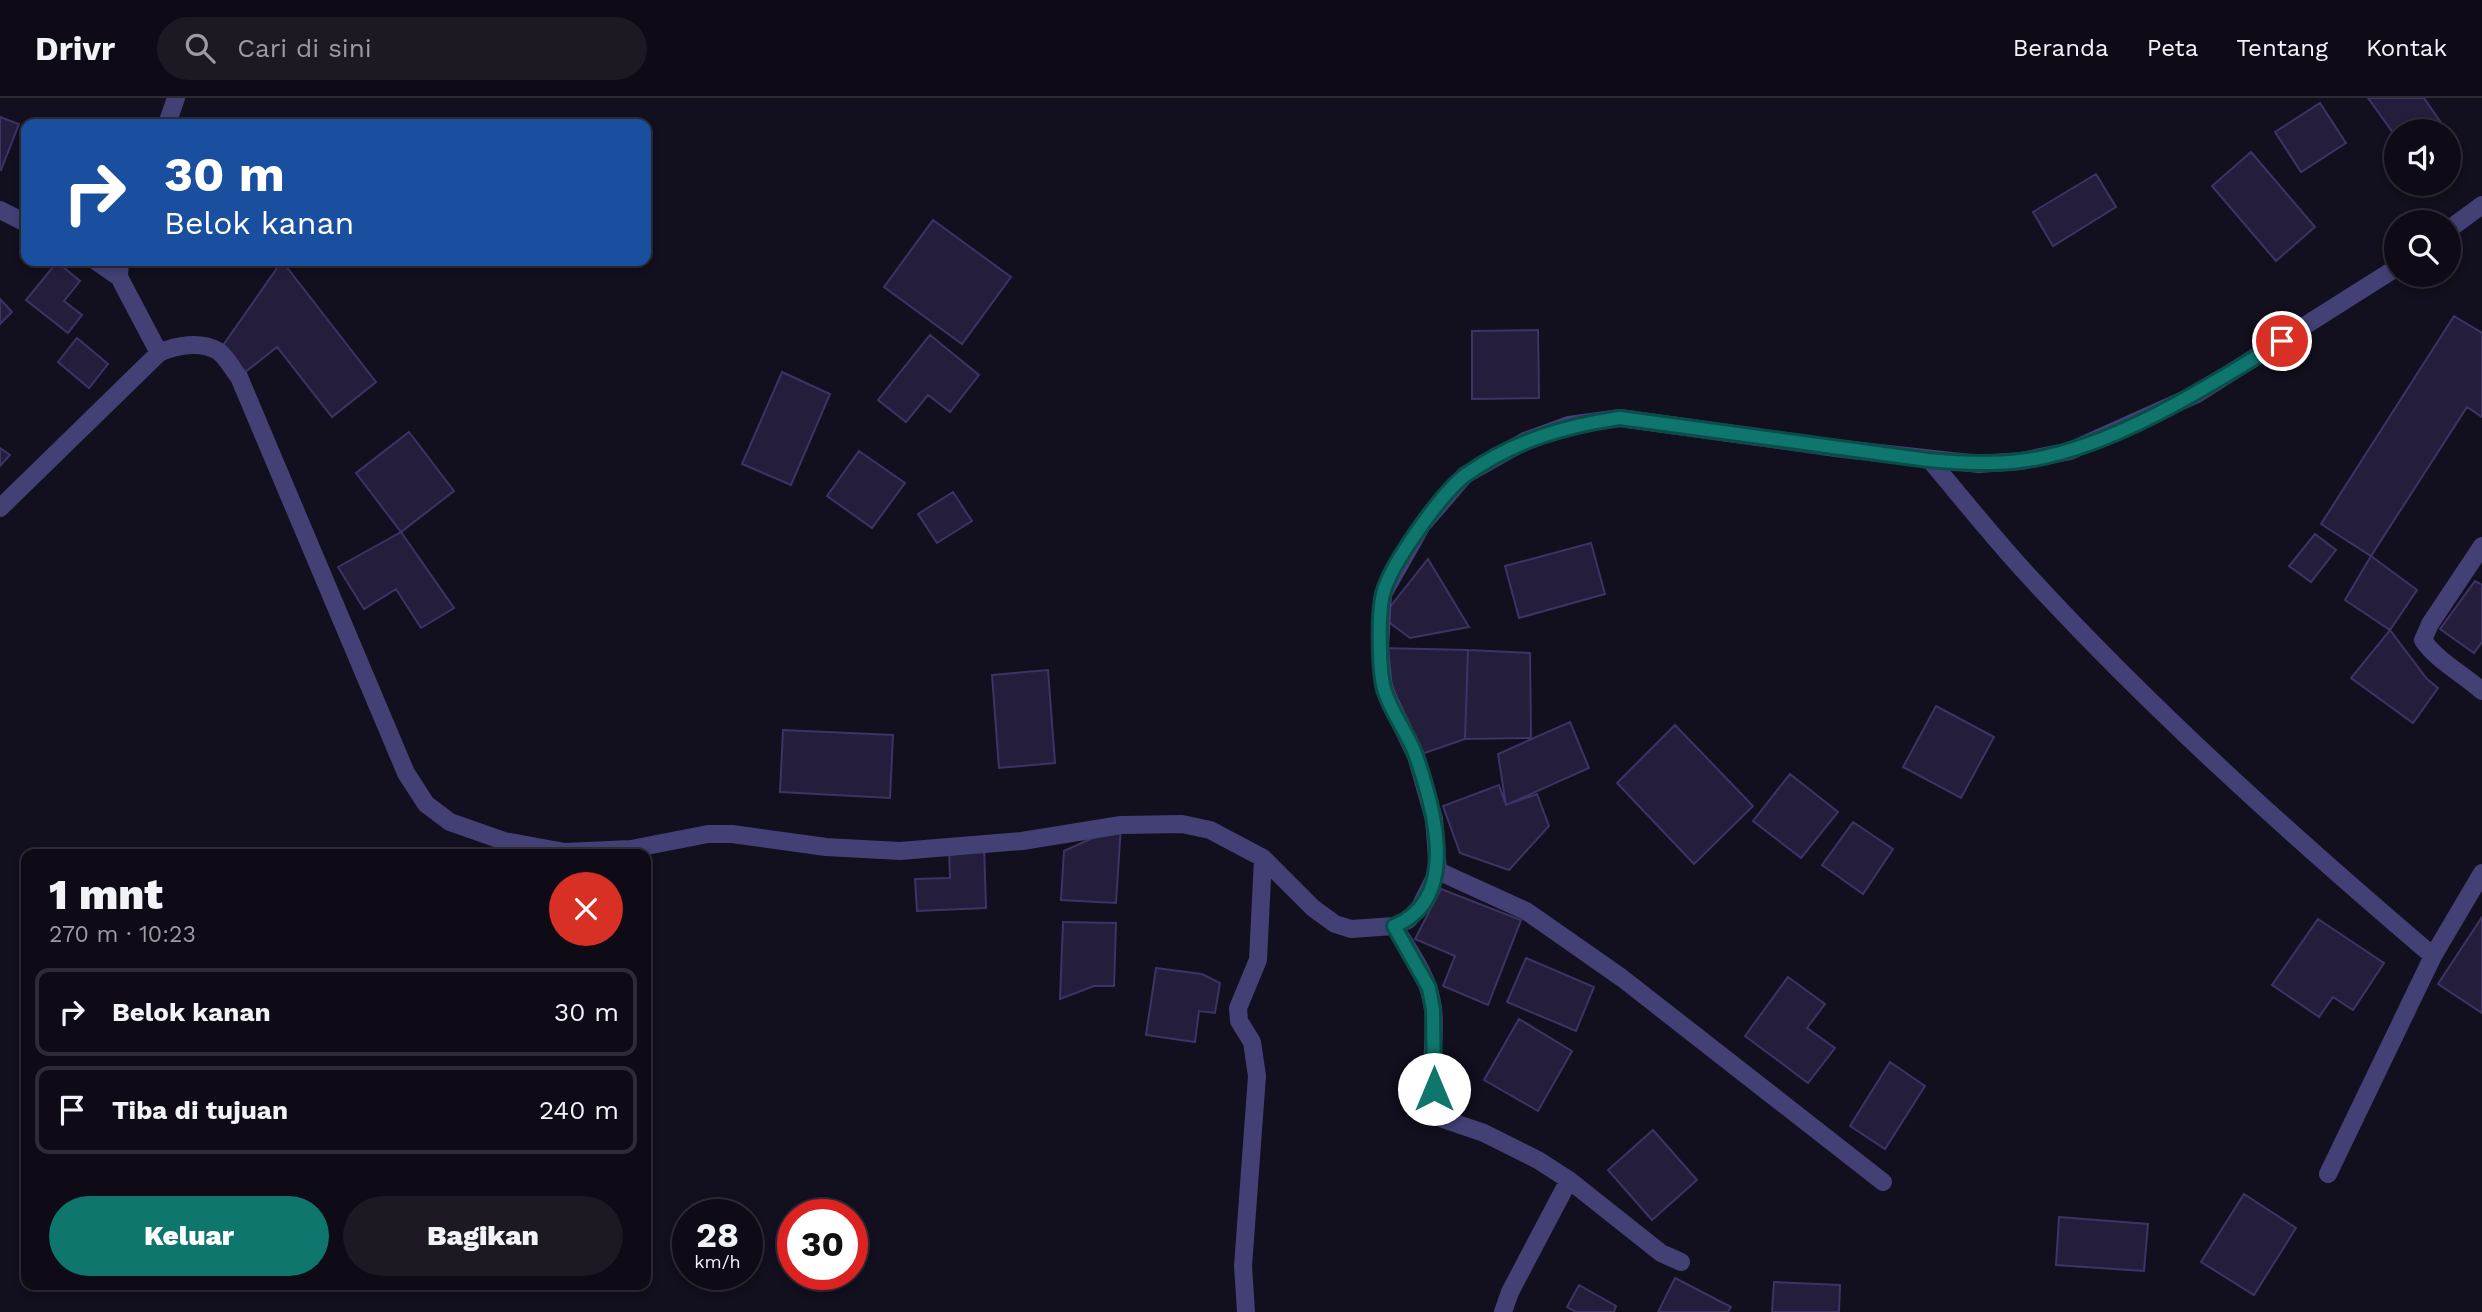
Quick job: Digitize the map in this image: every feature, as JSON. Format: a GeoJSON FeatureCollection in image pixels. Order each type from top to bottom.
{"type":"FeatureCollection","features":[{"type":"Feature","properties":{"kind":"street"},"geometry":{"type":"LineString","coordinates":[[169,119],[176,98]]}},
{"type":"Feature","properties":{"kind":"street"},"geometry":{"type":"LineString","coordinates":[[2461,220],[2482,205]]}},
{"type":"Feature","properties":{"kind":"street"},"geometry":{"type":"LineString","coordinates":[[0,210],[21,220]]}},
{"type":"Feature","properties":{"kind":"street"},"geometry":{"type":"LineString","coordinates":[[120,269],[159,353]]}},
{"type":"Feature","properties":{"kind":"street"},"geometry":{"type":"LineString","coordinates":[[631,849],[720,834],[826,847],[900,851],[1022,841],[1121,825],[1182,824],[1210,830],[1263,858],[1313,908],[1335,924],[1351,929],[1394,926],[1408,920],[1419,907],[1438,871],[1434,819],[1416,756],[1384,689],[1380,648],[1383,594],[1422,525],[1439,502],[1465,475],[1525,441],[1569,425],[1620,418],[1928,460],[1979,464],[2021,461],[2070,451],[2197,394],[2384,276]]}},
{"type":"Feature","properties":{"kind":"street"},"geometry":{"type":"LineString","coordinates":[[0,508],[159,353],[181,345],[219,351],[239,377],[406,773],[426,804],[450,822],[504,841],[548,849]]}},
{"type":"Feature","properties":{"kind":"street"},"geometry":{"type":"LineString","coordinates":[[1928,460],[2025,572],[2177,726],[2316,856],[2433,956]]}},
{"type":"Feature","properties":{"kind":"street"},"geometry":{"type":"LineString","coordinates":[[2482,546],[2430,624],[2423,640],[2432,654],[2452,665],[2482,691]]}},
{"type":"Feature","properties":{"kind":"street"},"geometry":{"type":"LineString","coordinates":[[1245,1312],[1243,1266],[1257,1076],[1252,1042],[1239,1021],[1238,1008],[1258,960],[1263,858]]}},
{"type":"Feature","properties":{"kind":"street"},"geometry":{"type":"LineString","coordinates":[[1438,871],[1527,911],[1622,978],[1883,1182]]}},
{"type":"Feature","properties":{"kind":"street"},"geometry":{"type":"LineString","coordinates":[[2328,1174],[2433,956],[2482,873]]}},
{"type":"Feature","properties":{"kind":"street"},"geometry":{"type":"LineString","coordinates":[[1394,926],[1429,988],[1433,1010],[1434,1103],[1438,1112],[1450,1123],[1499,1140],[1569,1180],[1642,1239],[1681,1262]]}},
{"type":"Feature","properties":{"kind":"street"},"geometry":{"type":"LineString","coordinates":[[1503,1312],[1510,1292],[1569,1180]]}},
{"type":"Feature","properties":{"kind":"building"},"geometry":{"type":"Polygon","coordinates":[[[2368,98],[2424,98],[2438,119],[2384,119],[2368,98]]]}},
{"type":"Feature","properties":{"kind":"building"},"geometry":{"type":"Polygon","coordinates":[[[2320,103],[2346,143],[2301,172],[2275,132],[2320,103]]]}},
{"type":"Feature","properties":{"kind":"building"},"geometry":{"type":"Polygon","coordinates":[[[0,117],[19,124],[1,170],[0,169],[0,117]]]}},
{"type":"Feature","properties":{"kind":"building"},"geometry":{"type":"Polygon","coordinates":[[[2251,152],[2315,227],[2276,261],[2212,186],[2251,152]]]}},
{"type":"Feature","properties":{"kind":"building"},"geometry":{"type":"Polygon","coordinates":[[[2096,174],[2116,207],[2053,246],[2033,212],[2096,174]]]}},
{"type":"Feature","properties":{"kind":"building"},"geometry":{"type":"Polygon","coordinates":[[[933,220],[1011,277],[962,344],[884,287],[933,220]]]}},
{"type":"Feature","properties":{"kind":"building"},"geometry":{"type":"Polygon","coordinates":[[[54,266],[62,266],[80,281],[64,301],[82,315],[68,333],[26,300],[54,266]]]}},
{"type":"Feature","properties":{"kind":"building"},"geometry":{"type":"Polygon","coordinates":[[[278,266],[286,266],[376,382],[332,417],[277,347],[239,377],[219,351],[278,266]]]}},
{"type":"Feature","properties":{"kind":"building"},"geometry":{"type":"Polygon","coordinates":[[[0,299],[12,312],[0,324],[0,299]]]}},
{"type":"Feature","properties":{"kind":"building"},"geometry":{"type":"Polygon","coordinates":[[[2454,316],[2482,333],[2482,417],[2467,407],[2371,556],[2321,524],[2454,316]]]}},
{"type":"Feature","properties":{"kind":"building"},"geometry":{"type":"Polygon","coordinates":[[[1538,330],[1539,398],[1472,399],[1472,331],[1538,330]]]}},
{"type":"Feature","properties":{"kind":"building"},"geometry":{"type":"Polygon","coordinates":[[[930,335],[979,375],[950,412],[928,395],[906,422],[878,400],[930,335]]]}},
{"type":"Feature","properties":{"kind":"building"},"geometry":{"type":"Polygon","coordinates":[[[77,338],[108,364],[89,388],[58,362],[77,338]]]}},
{"type":"Feature","properties":{"kind":"building"},"geometry":{"type":"Polygon","coordinates":[[[782,372],[830,394],[791,485],[742,464],[782,372]]]}},
{"type":"Feature","properties":{"kind":"building"},"geometry":{"type":"Polygon","coordinates":[[[409,432],[454,491],[401,532],[356,473],[409,432]]]}},
{"type":"Feature","properties":{"kind":"building"},"geometry":{"type":"Polygon","coordinates":[[[0,448],[10,455],[0,466],[0,448]]]}},
{"type":"Feature","properties":{"kind":"building"},"geometry":{"type":"Polygon","coordinates":[[[859,451],[905,483],[872,528],[827,496],[859,451]]]}},
{"type":"Feature","properties":{"kind":"building"},"geometry":{"type":"Polygon","coordinates":[[[953,492],[972,521],[937,543],[918,514],[953,492]]]}},
{"type":"Feature","properties":{"kind":"building"},"geometry":{"type":"Polygon","coordinates":[[[401,532],[454,608],[421,628],[396,589],[364,609],[338,567],[401,532]]]}},
{"type":"Feature","properties":{"kind":"building"},"geometry":{"type":"Polygon","coordinates":[[[2315,534],[2336,550],[2311,582],[2289,566],[2315,534]]]}},
{"type":"Feature","properties":{"kind":"building"},"geometry":{"type":"Polygon","coordinates":[[[1591,543],[1605,594],[1519,618],[1505,566],[1591,543]]]}},
{"type":"Feature","properties":{"kind":"building"},"geometry":{"type":"Polygon","coordinates":[[[2371,556],[2417,590],[2390,630],[2345,600],[2371,556]]]}},
{"type":"Feature","properties":{"kind":"building"},"geometry":{"type":"Polygon","coordinates":[[[1428,559],[1469,627],[1410,638],[1382,617],[1428,559]]]}},
{"type":"Feature","properties":{"kind":"building"},"geometry":{"type":"Polygon","coordinates":[[[2475,581],[2482,585],[2482,642],[2474,653],[2440,629],[2475,581]]]}},
{"type":"Feature","properties":{"kind":"building"},"geometry":{"type":"Polygon","coordinates":[[[2390,630],[2427,679],[2438,688],[2413,723],[2351,678],[2390,630]]]}},
{"type":"Feature","properties":{"kind":"building"},"geometry":{"type":"Polygon","coordinates":[[[1380,648],[1468,650],[1465,739],[1416,756],[1380,648]]]}},
{"type":"Feature","properties":{"kind":"building"},"geometry":{"type":"Polygon","coordinates":[[[1468,650],[1530,653],[1531,738],[1465,739],[1468,650]]]}},
{"type":"Feature","properties":{"kind":"building"},"geometry":{"type":"Polygon","coordinates":[[[1048,670],[1055,763],[999,768],[992,675],[1048,670]]]}},
{"type":"Feature","properties":{"kind":"building"},"geometry":{"type":"Polygon","coordinates":[[[1936,706],[1994,737],[1961,798],[1903,767],[1936,706]]]}},
{"type":"Feature","properties":{"kind":"building"},"geometry":{"type":"Polygon","coordinates":[[[1570,722],[1589,768],[1506,805],[1498,754],[1570,722]]]}},
{"type":"Feature","properties":{"kind":"building"},"geometry":{"type":"Polygon","coordinates":[[[1675,725],[1753,806],[1694,864],[1617,783],[1675,725]]]}},
{"type":"Feature","properties":{"kind":"building"},"geometry":{"type":"Polygon","coordinates":[[[783,730],[893,735],[890,798],[780,792],[783,730]]]}},
{"type":"Feature","properties":{"kind":"building"},"geometry":{"type":"Polygon","coordinates":[[[1790,774],[1838,812],[1801,858],[1753,821],[1790,774]]]}},
{"type":"Feature","properties":{"kind":"building"},"geometry":{"type":"Polygon","coordinates":[[[1499,785],[1506,805],[1537,794],[1549,826],[1509,870],[1460,853],[1443,806],[1499,785]]]}},
{"type":"Feature","properties":{"kind":"building"},"geometry":{"type":"Polygon","coordinates":[[[1853,822],[1893,849],[1863,894],[1822,865],[1853,822]]]}},
{"type":"Feature","properties":{"kind":"building"},"geometry":{"type":"Polygon","coordinates":[[[1121,825],[1116,903],[1061,900],[1064,851],[1121,825]]]}},
{"type":"Feature","properties":{"kind":"building"},"geometry":{"type":"Polygon","coordinates":[[[984,844],[986,908],[917,911],[915,879],[950,878],[949,846],[984,844]]]}},
{"type":"Feature","properties":{"kind":"building"},"geometry":{"type":"Polygon","coordinates":[[[1441,889],[1521,920],[1488,1005],[1443,986],[1455,956],[1415,939],[1441,889]]]}},
{"type":"Feature","properties":{"kind":"building"},"geometry":{"type":"Polygon","coordinates":[[[2482,917],[2482,1013],[2438,984],[2482,917]]]}},
{"type":"Feature","properties":{"kind":"building"},"geometry":{"type":"Polygon","coordinates":[[[2318,919],[2384,963],[2353,1010],[2333,997],[2319,1017],[2272,985],[2318,919]]]}},
{"type":"Feature","properties":{"kind":"building"},"geometry":{"type":"Polygon","coordinates":[[[1063,922],[1116,923],[1114,986],[1094,986],[1060,999],[1063,922]]]}},
{"type":"Feature","properties":{"kind":"building"},"geometry":{"type":"Polygon","coordinates":[[[1526,958],[1594,987],[1576,1031],[1507,1002],[1526,958]]]}},
{"type":"Feature","properties":{"kind":"building"},"geometry":{"type":"Polygon","coordinates":[[[1156,968],[1202,974],[1220,983],[1215,1013],[1199,1011],[1195,1042],[1146,1035],[1156,968]]]}},
{"type":"Feature","properties":{"kind":"building"},"geometry":{"type":"Polygon","coordinates":[[[1788,977],[1825,1004],[1807,1028],[1835,1048],[1808,1083],[1745,1036],[1788,977]]]}},
{"type":"Feature","properties":{"kind":"building"},"geometry":{"type":"Polygon","coordinates":[[[1519,1019],[1572,1051],[1538,1111],[1484,1080],[1519,1019]]]}},
{"type":"Feature","properties":{"kind":"building"},"geometry":{"type":"Polygon","coordinates":[[[1890,1062],[1925,1086],[1885,1149],[1850,1126],[1890,1062]]]}},
{"type":"Feature","properties":{"kind":"building"},"geometry":{"type":"Polygon","coordinates":[[[1653,1130],[1697,1180],[1652,1220],[1608,1170],[1653,1130]]]}},
{"type":"Feature","properties":{"kind":"building"},"geometry":{"type":"Polygon","coordinates":[[[2244,1194],[2296,1228],[2254,1295],[2201,1262],[2244,1194]]]}},
{"type":"Feature","properties":{"kind":"building"},"geometry":{"type":"Polygon","coordinates":[[[2059,1217],[2148,1224],[2144,1271],[2056,1265],[2059,1217]]]}},
{"type":"Feature","properties":{"kind":"building"},"geometry":{"type":"Polygon","coordinates":[[[1675,1278],[1731,1307],[1728,1312],[1658,1312],[1675,1278]]]}},
{"type":"Feature","properties":{"kind":"building"},"geometry":{"type":"Polygon","coordinates":[[[1774,1282],[1840,1285],[1839,1312],[1772,1312],[1774,1282]]]}},
{"type":"Feature","properties":{"kind":"building"},"geometry":{"type":"Polygon","coordinates":[[[1579,1285],[1616,1306],[1614,1312],[1576,1312],[1567,1307],[1579,1285]]]}},
{"type":"Feature","properties":{"kind":"route"},"geometry":{"type":"LineString","coordinates":[[1434,1089],[1433,1010],[1429,988],[1394,926],[1408,920],[1419,907],[1430,891],[1438,871],[1434,819],[1416,756],[1384,689],[1380,648],[1383,594],[1398,563],[1439,502],[1465,475],[1525,441],[1569,425],[1620,418],[1928,460],[1979,464],[2021,461],[2070,451],[2197,394],[2282,341]]}}]}
